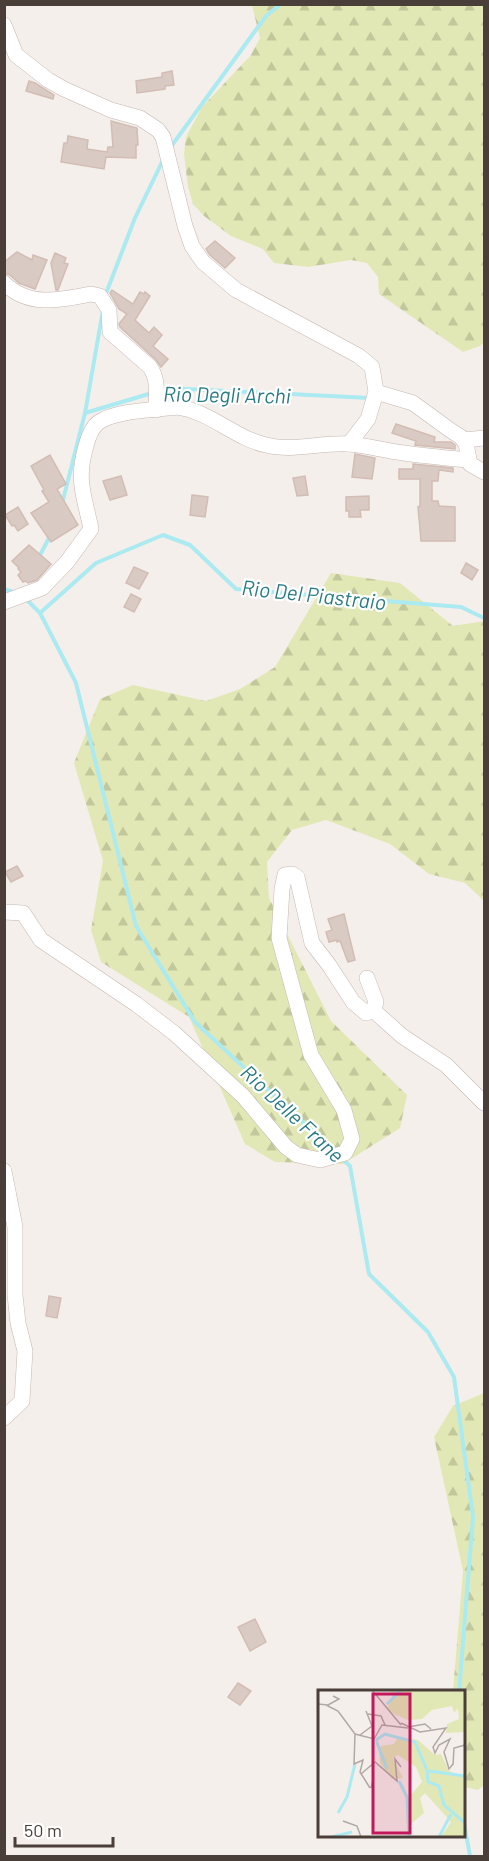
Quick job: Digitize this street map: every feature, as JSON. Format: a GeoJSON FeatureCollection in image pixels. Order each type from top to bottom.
{"type":"FeatureCollection","features":[{"type":"Feature","properties":{"kind":"street"},"geometry":{"type":"LineString","coordinates":[[4,25],[16,55],[48,80],[111,110],[140,118],[158,130],[163,136],[185,226],[192,246],[203,262],[236,290],[359,356],[372,367],[376,392],[368,419],[349,444]]}},
{"type":"Feature","properties":{"kind":"street"},"geometry":{"type":"LineString","coordinates":[[4,283],[17,293],[40,301],[91,294],[100,296],[109,310],[110,332],[155,374],[156,410]]}},
{"type":"Feature","properties":{"kind":"street"},"geometry":{"type":"LineString","coordinates":[[376,392],[413,403],[461,437],[468,452],[468,460]]}},
{"type":"Feature","properties":{"kind":"street"},"geometry":{"type":"LineString","coordinates":[[4,602],[42,588],[68,562],[91,529],[81,488],[81,466],[89,436],[98,423],[111,417],[177,407],[185,408],[198,412],[249,440],[267,446],[307,448],[349,444],[468,460],[484,472]]}},
{"type":"Feature","properties":{"kind":"street"},"geometry":{"type":"LineString","coordinates":[[464,440],[484,438]]}},
{"type":"Feature","properties":{"kind":"street"},"geometry":{"type":"LineString","coordinates":[[4,912],[22,913],[41,940],[174,1032],[243,1096],[286,1147],[297,1155],[320,1160],[345,1153],[352,1139],[344,1110],[311,1054],[279,939],[285,874],[297,877],[312,943],[353,1002],[366,1013],[373,1010],[376,1002],[367,978]]}},
{"type":"Feature","properties":{"kind":"street"},"geometry":{"type":"LineString","coordinates":[[373,1010],[402,1036],[446,1065],[484,1103]]}},
{"type":"Feature","properties":{"kind":"street"},"geometry":{"type":"LineString","coordinates":[[4,1171],[15,1227],[15,1295],[18,1323],[25,1351],[22,1401],[4,1418]]}},
{"type":"Feature","properties":{"kind":"green space"},"geometry":{"type":"Polygon","coordinates":[[[252,5],[484,5],[484,342],[480,346],[463,352],[379,294],[378,277],[367,263],[351,260],[308,267],[274,263],[263,249],[231,236],[204,216],[193,204],[188,187],[184,154],[186,137],[202,107],[251,55],[260,38],[252,5]]]}},
{"type":"Feature","properties":{"kind":"green space"},"geometry":{"type":"Polygon","coordinates":[[[331,573],[400,583],[453,626],[484,621],[484,901],[465,883],[429,874],[390,844],[326,820],[292,830],[267,862],[269,898],[331,1021],[407,1095],[400,1128],[343,1164],[275,1162],[245,1144],[189,1017],[101,962],[91,930],[103,861],[74,763],[100,699],[133,685],[206,701],[240,689],[275,667],[331,573]]]}},
{"type":"Feature","properties":{"kind":"green space"},"geometry":{"type":"Polygon","coordinates":[[[484,1393],[484,1785],[478,1790],[465,1787],[465,1690],[453,1690],[463,1571],[434,1437],[453,1406],[484,1393]]]}},
{"type":"Feature","properties":{"kind":"building"},"geometry":{"type":"Polygon","coordinates":[[[172,71],[174,85],[165,86],[165,89],[137,93],[136,81],[162,77],[162,73],[172,71]]]}},
{"type":"Feature","properties":{"kind":"building"},"geometry":{"type":"Polygon","coordinates":[[[29,81],[54,95],[53,99],[26,91],[29,81]]]}},
{"type":"Feature","properties":{"kind":"building"},"geometry":{"type":"Polygon","coordinates":[[[111,121],[137,128],[136,158],[106,157],[104,169],[61,162],[64,143],[67,143],[68,136],[88,140],[87,149],[107,152],[108,147],[113,147],[111,121]]]}},
{"type":"Feature","properties":{"kind":"building"},"geometry":{"type":"Polygon","coordinates":[[[215,241],[235,258],[225,268],[206,249],[215,241]]]}},
{"type":"Feature","properties":{"kind":"building"},"geometry":{"type":"Polygon","coordinates":[[[17,252],[32,260],[33,255],[47,260],[35,289],[19,283],[4,273],[4,262],[17,252]]]}},
{"type":"Feature","properties":{"kind":"building"},"geometry":{"type":"Polygon","coordinates":[[[55,253],[66,258],[64,263],[68,264],[58,290],[56,290],[51,263],[55,253]]]}},
{"type":"Feature","properties":{"kind":"building"},"geometry":{"type":"Polygon","coordinates":[[[112,290],[133,304],[140,292],[144,294],[145,292],[150,296],[135,320],[149,333],[154,327],[162,335],[153,346],[168,359],[161,367],[120,327],[119,324],[127,314],[119,309],[110,293],[112,290]]]}},
{"type":"Feature","properties":{"kind":"building"},"geometry":{"type":"Polygon","coordinates":[[[396,424],[435,437],[434,442],[451,442],[455,445],[455,449],[415,445],[416,441],[392,433],[396,424]]]}},
{"type":"Feature","properties":{"kind":"building"},"geometry":{"type":"Polygon","coordinates":[[[355,454],[375,458],[372,479],[352,477],[355,454]]]}},
{"type":"Feature","properties":{"kind":"building"},"geometry":{"type":"Polygon","coordinates":[[[50,455],[66,484],[57,489],[78,525],[51,542],[31,513],[49,502],[31,466],[50,455]]]}},
{"type":"Feature","properties":{"kind":"building"},"geometry":{"type":"Polygon","coordinates":[[[413,464],[453,468],[453,472],[439,470],[438,481],[432,481],[432,501],[438,501],[439,506],[455,507],[455,541],[421,541],[418,507],[420,506],[420,479],[399,479],[399,469],[413,469],[413,464]]]}},
{"type":"Feature","properties":{"kind":"building"},"geometry":{"type":"Polygon","coordinates":[[[121,476],[127,495],[110,500],[103,481],[121,476]]]}},
{"type":"Feature","properties":{"kind":"building"},"geometry":{"type":"Polygon","coordinates":[[[305,476],[308,495],[297,496],[293,478],[305,476]]]}},
{"type":"Feature","properties":{"kind":"building"},"geometry":{"type":"Polygon","coordinates":[[[192,495],[208,497],[205,517],[190,515],[192,495]]]}},
{"type":"Feature","properties":{"kind":"building"},"geometry":{"type":"Polygon","coordinates":[[[369,496],[369,510],[360,510],[361,517],[349,517],[349,511],[346,511],[346,497],[369,496]]]}},
{"type":"Feature","properties":{"kind":"building"},"geometry":{"type":"Polygon","coordinates":[[[18,507],[28,524],[18,531],[5,515],[18,507]]]}},
{"type":"Feature","properties":{"kind":"building"},"geometry":{"type":"Polygon","coordinates":[[[29,545],[51,564],[37,580],[28,583],[23,582],[18,575],[21,572],[19,568],[12,561],[29,545]]]}},
{"type":"Feature","properties":{"kind":"building"},"geometry":{"type":"Polygon","coordinates":[[[466,563],[478,570],[472,580],[461,573],[466,563]]]}},
{"type":"Feature","properties":{"kind":"building"},"geometry":{"type":"Polygon","coordinates":[[[134,567],[148,573],[139,589],[126,583],[134,567]]]}},
{"type":"Feature","properties":{"kind":"building"},"geometry":{"type":"Polygon","coordinates":[[[131,594],[141,599],[134,612],[124,607],[131,594]]]}},
{"type":"Feature","properties":{"kind":"building"},"geometry":{"type":"Polygon","coordinates":[[[17,866],[23,876],[11,882],[5,872],[17,866]]]}},
{"type":"Feature","properties":{"kind":"building"},"geometry":{"type":"Polygon","coordinates":[[[344,914],[355,960],[348,962],[340,941],[329,942],[326,932],[332,930],[328,919],[344,914]]]}},
{"type":"Feature","properties":{"kind":"building"},"geometry":{"type":"Polygon","coordinates":[[[49,1296],[61,1298],[57,1318],[46,1316],[49,1296]]]}},
{"type":"Feature","properties":{"kind":"building"},"geometry":{"type":"Polygon","coordinates":[[[255,1619],[266,1642],[250,1651],[238,1627],[255,1619]]]}},
{"type":"Feature","properties":{"kind":"building"},"geometry":{"type":"Polygon","coordinates":[[[238,1683],[251,1691],[240,1705],[228,1697],[238,1683]]]}},
{"type":"Feature","properties":{"kind":"waterway"},"geometry":{"type":"LineString","coordinates":[[170,148],[266,16],[281,4]]}},
{"type":"Feature","properties":{"kind":"waterway"},"geometry":{"type":"LineString","coordinates":[[105,296],[135,218],[163,160]]}},
{"type":"Feature","properties":{"kind":"waterway"},"geometry":{"type":"LineString","coordinates":[[85,413],[103,310]]}},
{"type":"Feature","properties":{"kind":"waterway","name":"Rio Degli Archi"},"geometry":{"type":"LineString","coordinates":[[159,391],[166,388],[370,398]]}},
{"type":"Feature","properties":{"kind":"waterway","name":"Rio Degli Archi"},"geometry":{"type":"LineString","coordinates":[[62,504],[85,413],[152,393]]}},
{"type":"Feature","properties":{"kind":"waterway","name":"Rio Del Piastraio"},"geometry":{"type":"LineString","coordinates":[[40,613],[96,563],[163,535],[190,545],[236,589],[461,607],[484,618]]}},
{"type":"Feature","properties":{"kind":"waterway","name":"Rio Degli Archi"},"geometry":{"type":"LineString","coordinates":[[38,559],[50,536]]}},
{"type":"Feature","properties":{"kind":"waterway"},"geometry":{"type":"LineString","coordinates":[[4,589],[16,593]]}},
{"type":"Feature","properties":{"kind":"waterway","name":"Rio Delle Frane"},"geometry":{"type":"LineString","coordinates":[[25,598],[40,613],[76,683],[136,926],[195,1022],[334,1151]]}},
{"type":"Feature","properties":{"kind":"waterway","name":"Rio Delle Frane"},"geometry":{"type":"LineString","coordinates":[[341,1158],[350,1166],[369,1274],[428,1332],[454,1377],[473,1517],[459,1690]]}},
{"type":"Feature","properties":{"kind":"waterway","name":"Rio Delle Frane"},"geometry":{"type":"LineString","coordinates":[[465,1828],[470,1856]]}}]}
